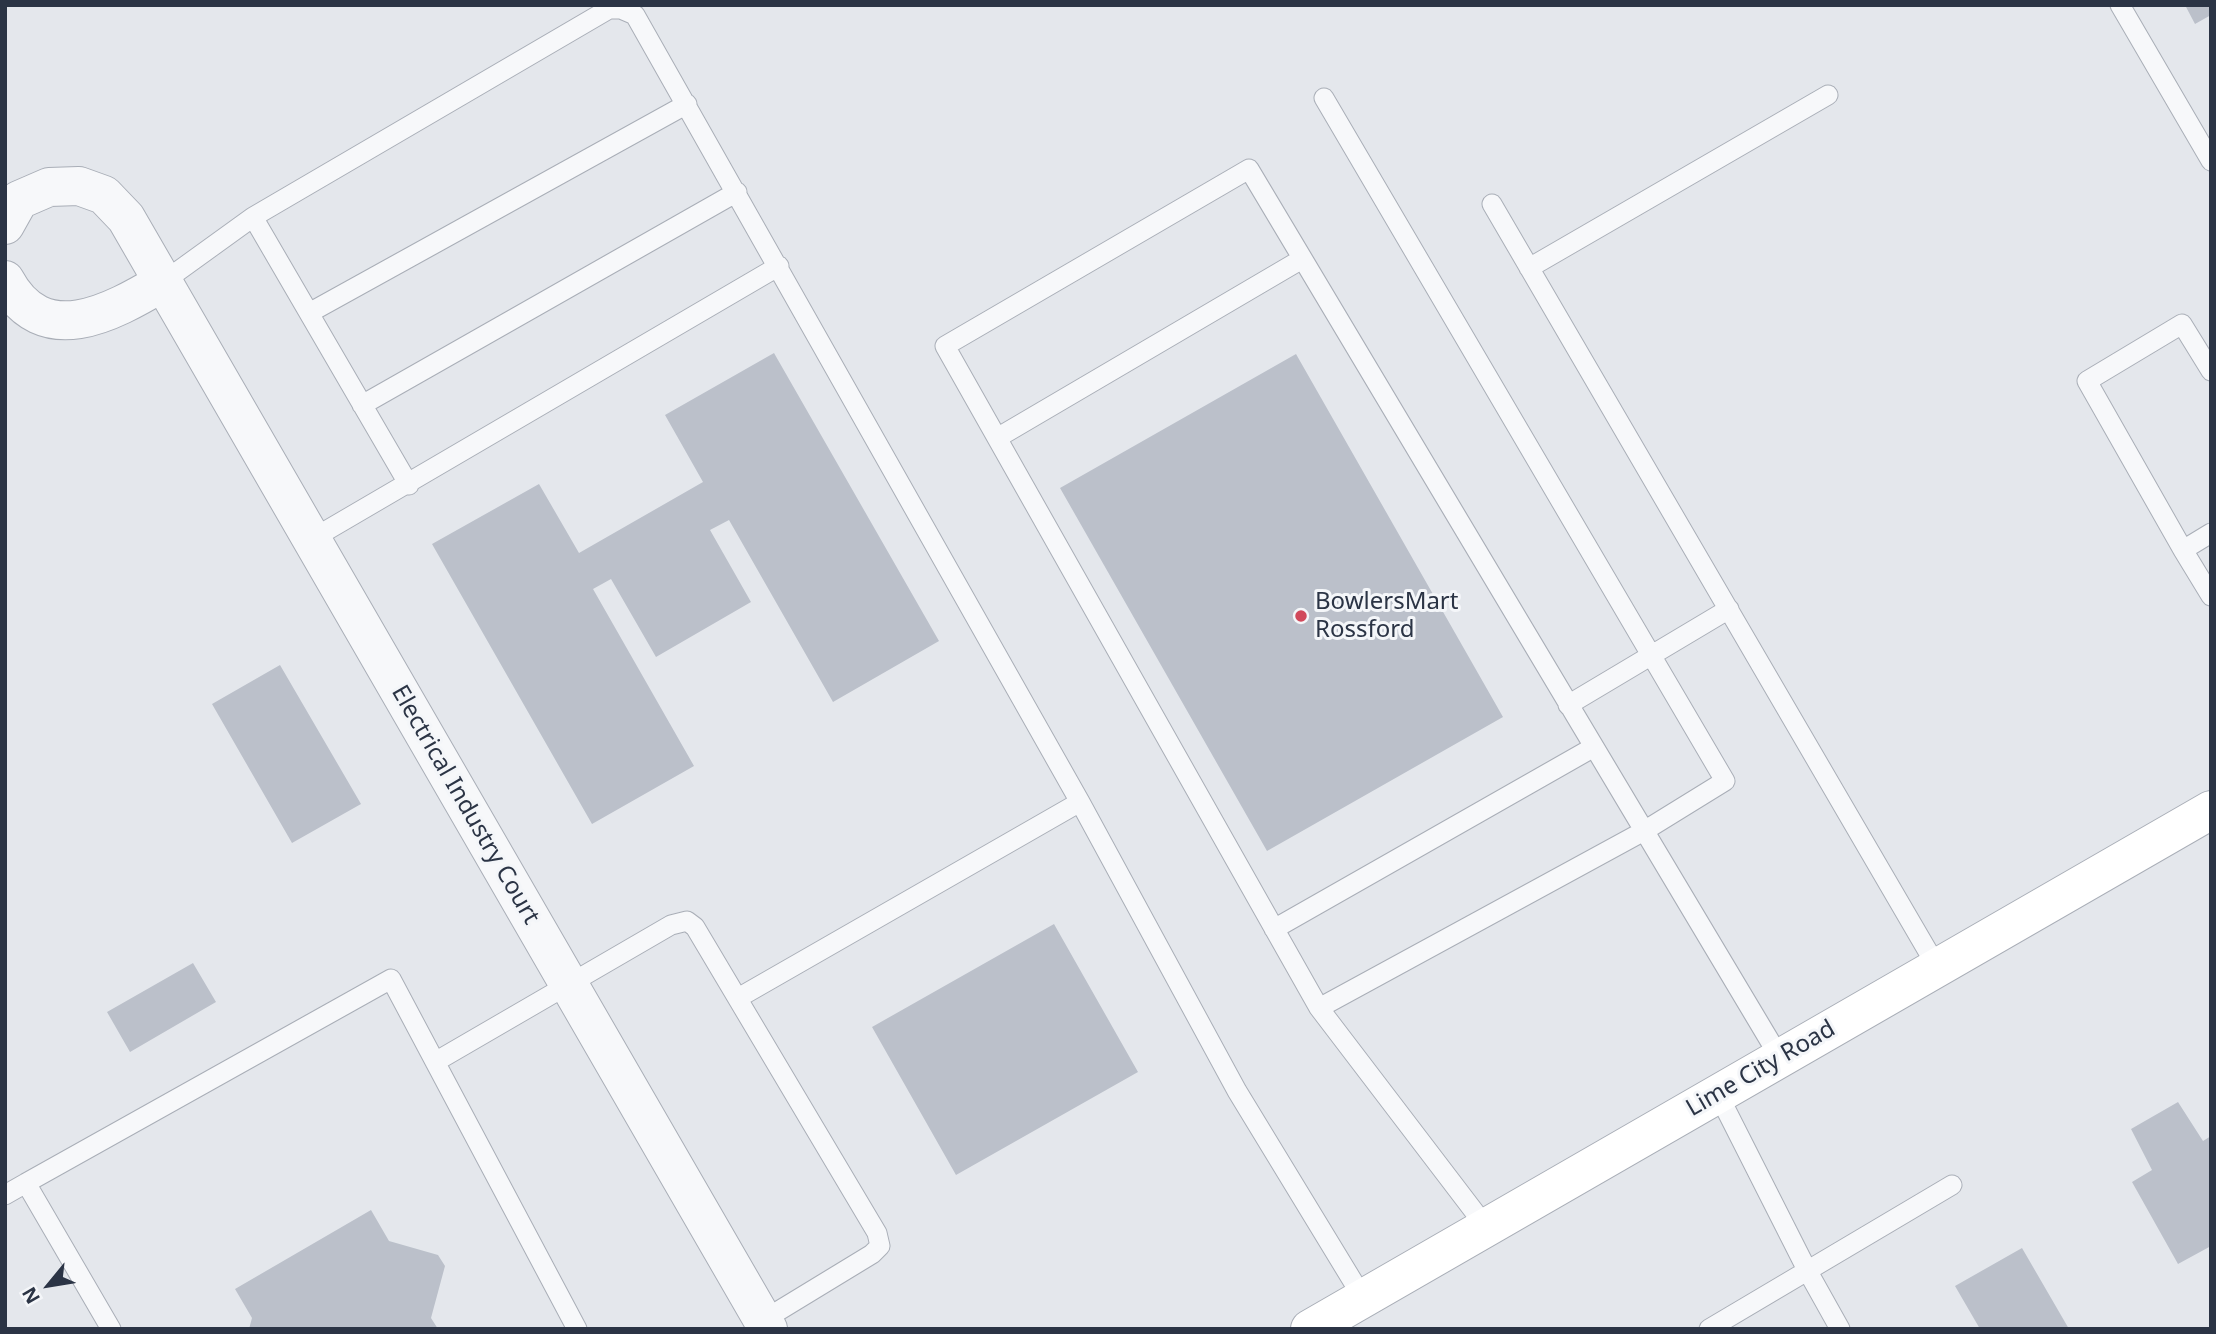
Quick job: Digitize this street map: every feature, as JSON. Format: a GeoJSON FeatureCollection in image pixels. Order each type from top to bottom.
{"type":"FeatureCollection","features":[{"type":"Feature","properties":{"kind":"street","name":"Electrical Industry Court"},"geometry":{"type":"LineString","coordinates":[[5,225],[19,200],[49,187],[79,186],[104,195],[126,218],[569,985],[760,1326]]}},
{"type":"Feature","properties":{"kind":"street"},"geometry":{"type":"LineString","coordinates":[[5,280],[13,294],[34,313],[58,321],[83,319],[128,303],[163,282]]}},
{"type":"Feature","properties":{"kind":"street","name":"Lime City Road"},"geometry":{"type":"LineString","coordinates":[[1310,1329],[2211,810]]}},
{"type":"Feature","properties":{"kind":"lane"},"geometry":{"type":"LineString","coordinates":[[2120,5],[2211,161]]}},
{"type":"Feature","properties":{"kind":"lane"},"geometry":{"type":"LineString","coordinates":[[163,282],[254,216],[610,9],[621,9],[635,15],[1080,802],[1237,1091],[1363,1298]]}},
{"type":"Feature","properties":{"kind":"lane"},"geometry":{"type":"LineString","coordinates":[[1529,268],[1828,95]]}},
{"type":"Feature","properties":{"kind":"lane"},"geometry":{"type":"LineString","coordinates":[[1319,1008],[1644,831],[1725,781],[1324,99]]}},
{"type":"Feature","properties":{"kind":"lane"},"geometry":{"type":"LineString","coordinates":[[309,313],[687,104]]}},
{"type":"Feature","properties":{"kind":"lane"},"geometry":{"type":"LineString","coordinates":[[1486,1227],[1319,1008],[945,346],[1249,169],[1780,1058]]}},
{"type":"Feature","properties":{"kind":"lane"},"geometry":{"type":"LineString","coordinates":[[362,405],[737,192]]}},
{"type":"Feature","properties":{"kind":"lane"},"geometry":{"type":"LineString","coordinates":[[1492,204],[1937,967]]}},
{"type":"Feature","properties":{"kind":"lane"},"geometry":{"type":"LineString","coordinates":[[254,216],[409,485]]}},
{"type":"Feature","properties":{"kind":"lane"},"geometry":{"type":"LineString","coordinates":[[997,438],[1302,259]]}},
{"type":"Feature","properties":{"kind":"lane"},"geometry":{"type":"LineString","coordinates":[[312,540],[779,266]]}},
{"type":"Feature","properties":{"kind":"lane"},"geometry":{"type":"LineString","coordinates":[[2211,371],[2182,324],[2087,381],[2211,596]]}},
{"type":"Feature","properties":{"kind":"lane"},"geometry":{"type":"LineString","coordinates":[[2183,550],[2211,533]]}},
{"type":"Feature","properties":{"kind":"lane"},"geometry":{"type":"LineString","coordinates":[[1568,705],[1729,609]]}},
{"type":"Feature","properties":{"kind":"lane"},"geometry":{"type":"LineString","coordinates":[[1274,929],[1594,747]]}},
{"type":"Feature","properties":{"kind":"lane"},"geometry":{"type":"LineString","coordinates":[[738,998],[1080,802]]}},
{"type":"Feature","properties":{"kind":"lane"},"geometry":{"type":"LineString","coordinates":[[435,1062],[671,925],[687,920],[695,927],[738,998],[877,1233],[880,1245],[872,1254],[760,1326]]}},
{"type":"Feature","properties":{"kind":"lane"},"geometry":{"type":"LineString","coordinates":[[5,1195],[391,979],[578,1329]]}},
{"type":"Feature","properties":{"kind":"lane"},"geometry":{"type":"LineString","coordinates":[[1718,1094],[1807,1270],[1840,1329]]}},
{"type":"Feature","properties":{"kind":"lane"},"geometry":{"type":"LineString","coordinates":[[26,1183],[111,1329]]}},
{"type":"Feature","properties":{"kind":"lane"},"geometry":{"type":"LineString","coordinates":[[1709,1329],[1952,1185]]}},
{"type":"Feature","properties":{"kind":"building"},"geometry":{"type":"Polygon","coordinates":[[[2185,5],[2211,5],[2211,15],[2195,24],[2185,5]]]}},
{"type":"Feature","properties":{"kind":"building"},"geometry":{"type":"Polygon","coordinates":[[[774,353],[939,641],[833,702],[729,520],[710,530],[751,602],[656,657],[611,579],[593,589],[694,766],[592,824],[432,544],[539,484],[579,553],[703,482],[665,415],[774,353]]]}},
{"type":"Feature","properties":{"kind":"building"},"geometry":{"type":"Polygon","coordinates":[[[1296,354],[1503,717],[1267,851],[1060,488],[1296,354]]]}},
{"type":"Feature","properties":{"kind":"building"},"geometry":{"type":"Polygon","coordinates":[[[280,665],[361,804],[292,843],[212,704],[280,665]]]}},
{"type":"Feature","properties":{"kind":"building"},"geometry":{"type":"Polygon","coordinates":[[[1054,924],[1138,1072],[956,1175],[872,1027],[1054,924]]]}},
{"type":"Feature","properties":{"kind":"building"},"geometry":{"type":"Polygon","coordinates":[[[193,963],[216,1002],[130,1052],[107,1012],[193,963]]]}},
{"type":"Feature","properties":{"kind":"building"},"geometry":{"type":"Polygon","coordinates":[[[2178,1102],[2203,1141],[2211,1136],[2211,1246],[2178,1264],[2132,1182],[2152,1170],[2131,1129],[2178,1102]]]}},
{"type":"Feature","properties":{"kind":"building"},"geometry":{"type":"Polygon","coordinates":[[[371,1210],[389,1241],[438,1255],[445,1266],[431,1318],[438,1329],[249,1329],[252,1318],[235,1289],[371,1210]]]}},
{"type":"Feature","properties":{"kind":"building"},"geometry":{"type":"Polygon","coordinates":[[[2022,1248],[2069,1329],[1980,1329],[1955,1286],[2022,1248]]]}},
{"type":"Feature","properties":{"kind":"place","name":"BowlersMart Rossford"},"geometry":{"type":"Point","coordinates":[1301,616]}}]}
